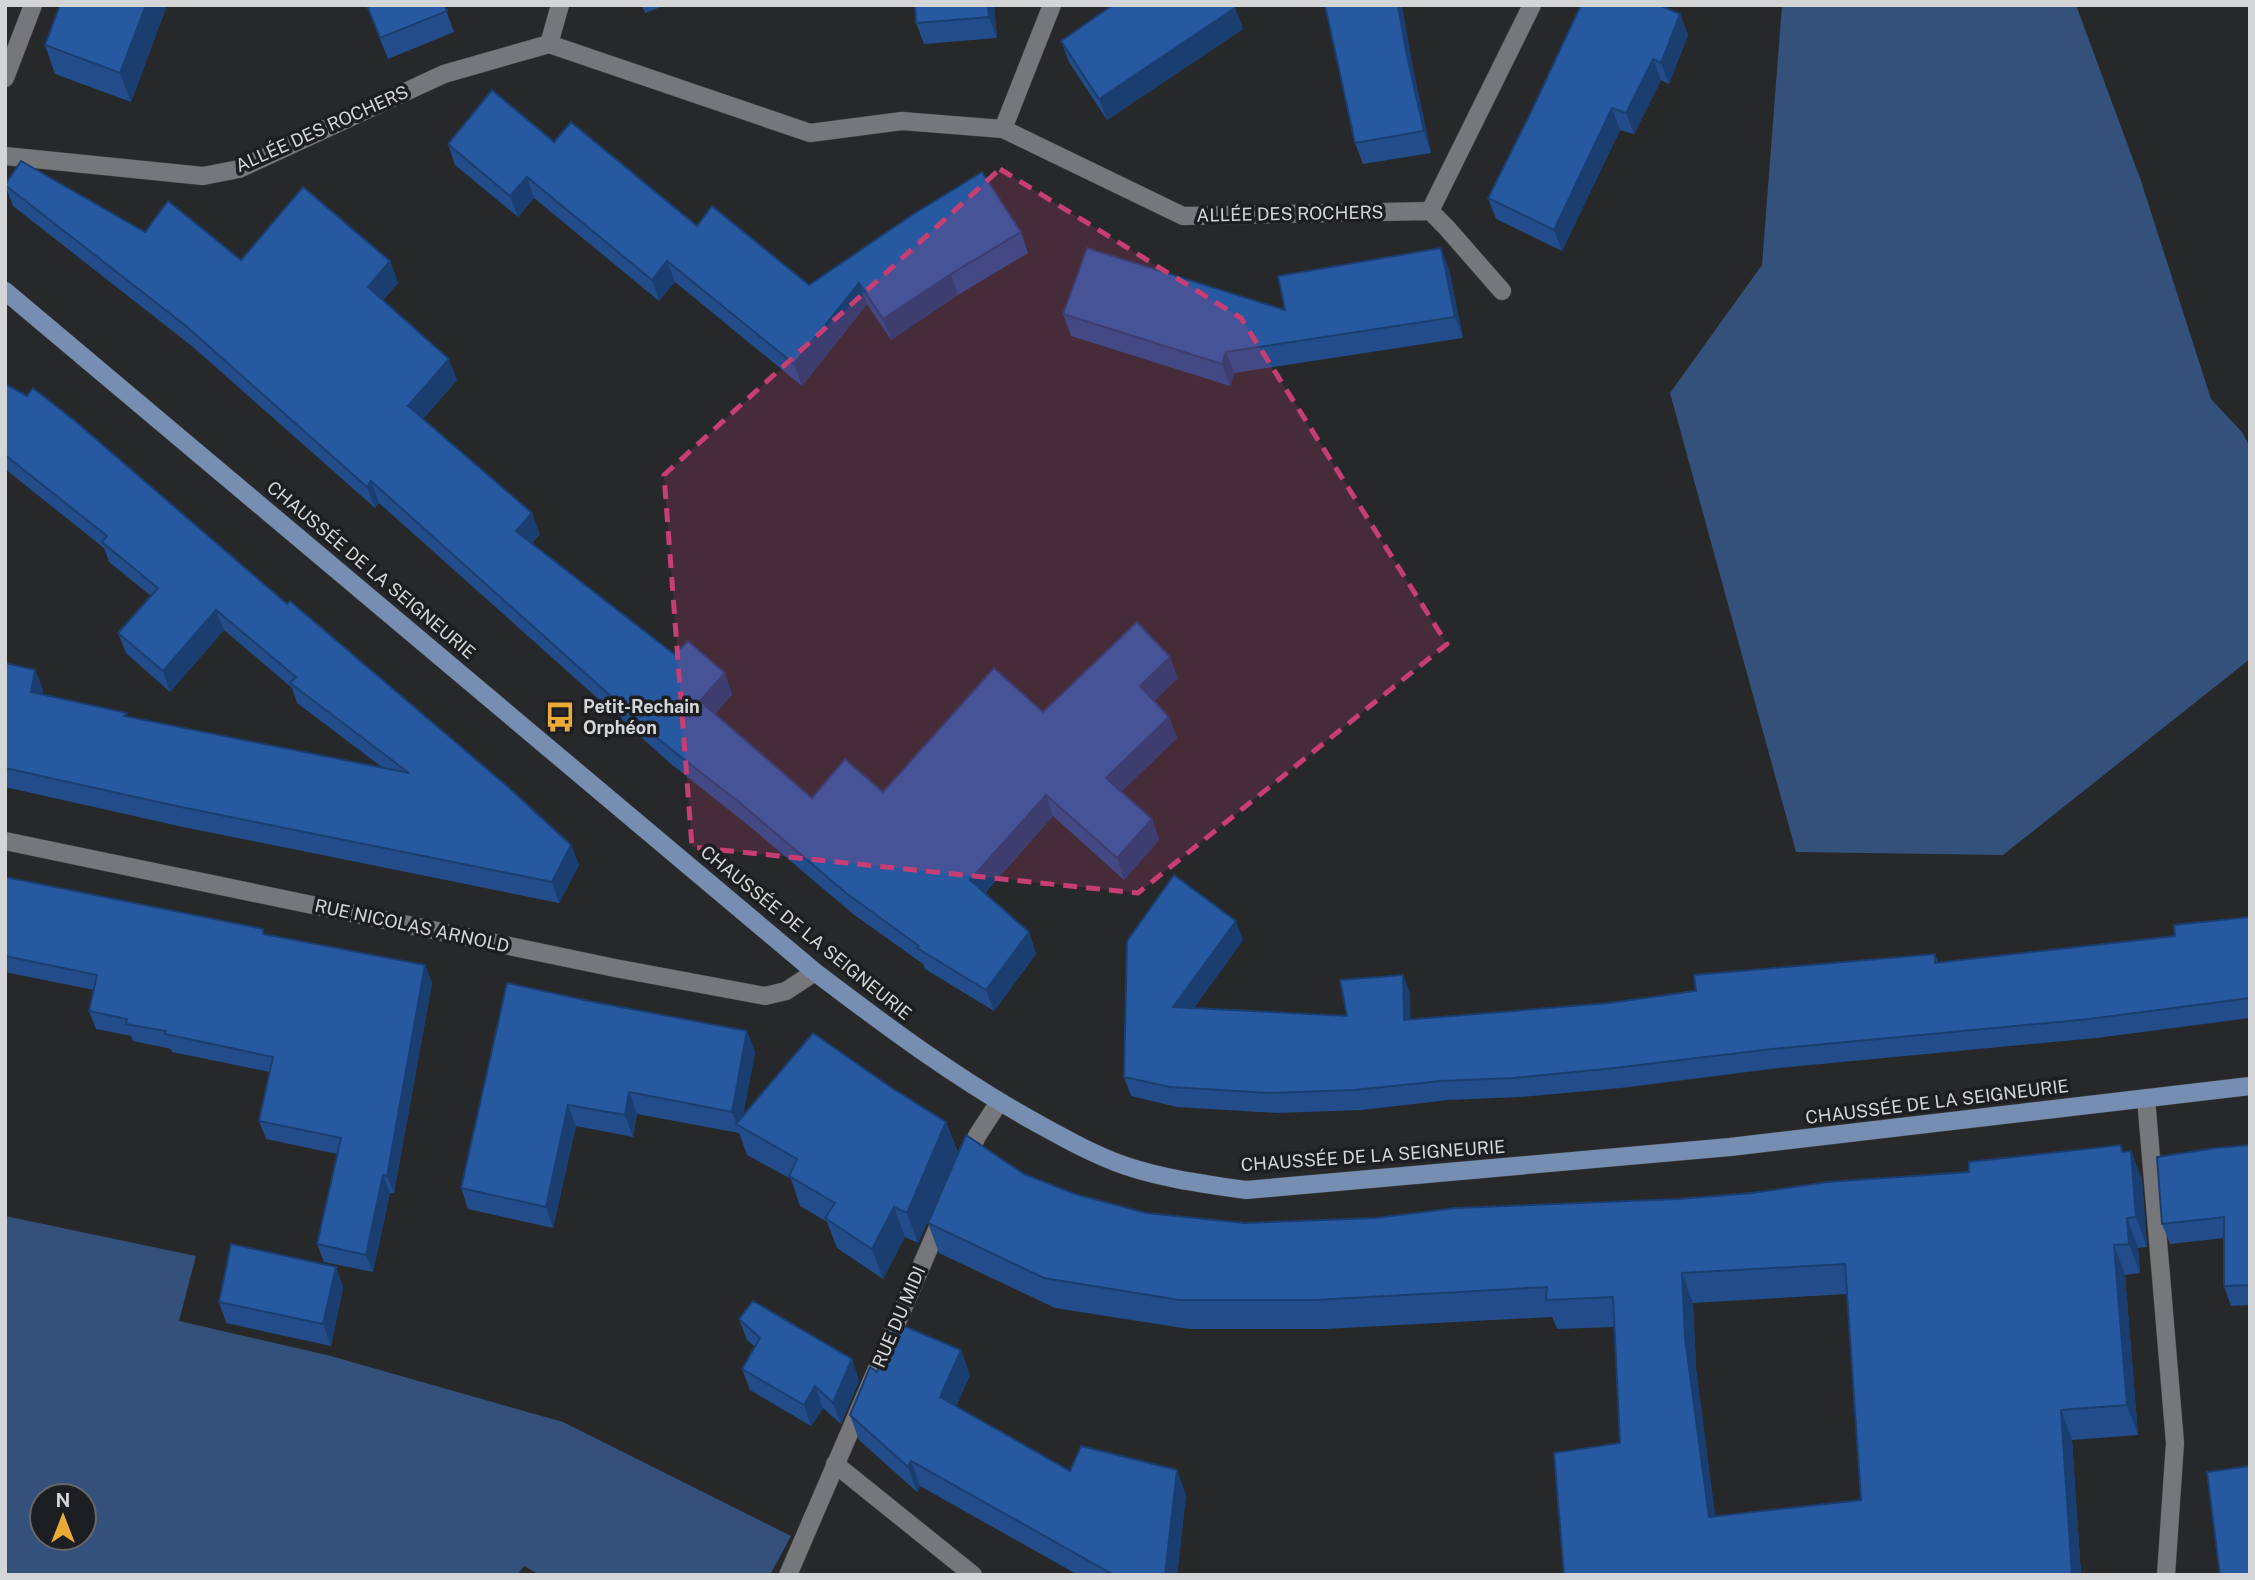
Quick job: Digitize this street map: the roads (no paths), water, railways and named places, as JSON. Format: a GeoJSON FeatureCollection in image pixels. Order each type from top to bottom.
{"type":"FeatureCollection","features":[{"type":"Feature","properties":{"kind":"main road","name":"CHAUSSÉE DE LA SEIGNEURIE"},"geometry":{"type":"LineString","coordinates":[[5,291],[815,972],[901,1037],[999,1102],[1074,1143],[1125,1166],[1174,1180],[1246,1190],[1730,1147],[2250,1086]]}},
{"type":"Feature","properties":{"kind":"street"},"geometry":{"type":"LineString","coordinates":[[5,78],[33,5]]}},
{"type":"Feature","properties":{"kind":"street"},"geometry":{"type":"LineString","coordinates":[[549,44],[559,5]]}},
{"type":"Feature","properties":{"kind":"street"},"geometry":{"type":"LineString","coordinates":[[1003,128],[1052,5]]}},
{"type":"Feature","properties":{"kind":"street"},"geometry":{"type":"LineString","coordinates":[[1502,291],[1430,211],[1532,5]]}},
{"type":"Feature","properties":{"kind":"street","name":"ALLÉE DES ROCHERS"},"geometry":{"type":"LineString","coordinates":[[5,156],[203,176],[239,169],[444,74],[549,44],[810,133],[902,121],[1003,128],[1183,216],[1430,211]]}},
{"type":"Feature","properties":{"kind":"street","name":"RUE NICOLAS ARNOLD"},"geometry":{"type":"LineString","coordinates":[[5,841],[615,968],[765,996],[786,991],[815,972]]}},
{"type":"Feature","properties":{"kind":"street"},"geometry":{"type":"LineString","coordinates":[[2146,1098],[2175,1443],[2166,1575]]}},
{"type":"Feature","properties":{"kind":"street"},"geometry":{"type":"LineString","coordinates":[[961,1174],[977,1136],[999,1102]]}},
{"type":"Feature","properties":{"kind":"street","name":"RUE DU MIDI"},"geometry":{"type":"LineString","coordinates":[[788,1575],[950,1199]]}},
{"type":"Feature","properties":{"kind":"street"},"geometry":{"type":"LineString","coordinates":[[835,1464],[973,1575]]}},
{"type":"Feature","properties":{"kind":"place","name":"Petit-Rechain Orphéon"},"geometry":{"type":"Point","coordinates":[560,717]}}]}
